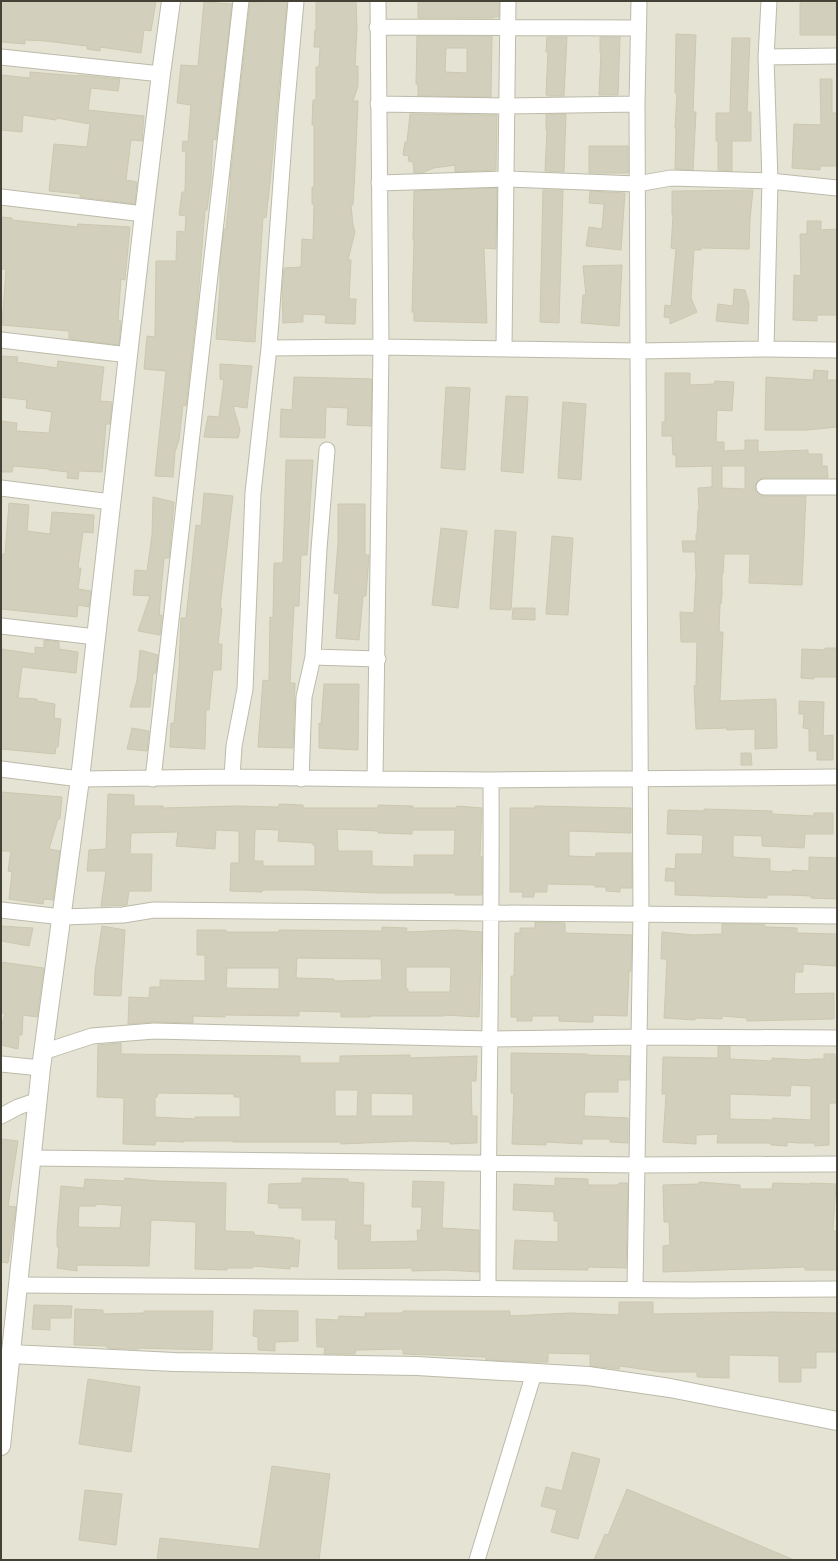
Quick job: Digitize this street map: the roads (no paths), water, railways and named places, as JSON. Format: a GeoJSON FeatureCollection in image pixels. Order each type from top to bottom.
{"type":"FeatureCollection","features":[{"type":"Feature","properties":{"kind":"street"},"geometry":{"type":"LineString","coordinates":[[1,1446],[42,1060],[80,779],[144,214],[171,1]]}},
{"type":"Feature","properties":{"kind":"street"},"geometry":{"type":"LineString","coordinates":[[153,779],[241,1]]}},
{"type":"Feature","properties":{"kind":"street"},"geometry":{"type":"LineString","coordinates":[[232,777],[234,746],[245,690],[253,493],[268,348],[296,1]]}},
{"type":"Feature","properties":{"kind":"street"},"geometry":{"type":"LineString","coordinates":[[375,779],[378,659],[381,347],[377,27],[378,1]]}},
{"type":"Feature","properties":{"kind":"street"},"geometry":{"type":"LineString","coordinates":[[504,348],[508,1]]}},
{"type":"Feature","properties":{"kind":"street"},"geometry":{"type":"LineString","coordinates":[[636,1288],[641,914],[637,184],[639,1]]}},
{"type":"Feature","properties":{"kind":"street"},"geometry":{"type":"LineString","coordinates":[[766,349],[770,181],[766,57],[768,1]]}},
{"type":"Feature","properties":{"kind":"street"},"geometry":{"type":"LineString","coordinates":[[377,27],[638,28]]}},
{"type":"Feature","properties":{"kind":"street"},"geometry":{"type":"LineString","coordinates":[[766,57],[837,56]]}},
{"type":"Feature","properties":{"kind":"street"},"geometry":{"type":"LineString","coordinates":[[1,57],[161,74]]}},
{"type":"Feature","properties":{"kind":"street"},"geometry":{"type":"LineString","coordinates":[[378,104],[506,106],[637,104]]}},
{"type":"Feature","properties":{"kind":"street"},"geometry":{"type":"LineString","coordinates":[[379,182],[506,179],[637,184],[671,178],[770,181],[837,188]]}},
{"type":"Feature","properties":{"kind":"street"},"geometry":{"type":"LineString","coordinates":[[1,197],[144,214]]}},
{"type":"Feature","properties":{"kind":"street"},"geometry":{"type":"LineString","coordinates":[[1,340],[129,354]]}},
{"type":"Feature","properties":{"kind":"street"},"geometry":{"type":"LineString","coordinates":[[268,348],[381,347],[638,351],[766,349],[837,350]]}},
{"type":"Feature","properties":{"kind":"street"},"geometry":{"type":"LineString","coordinates":[[301,779],[304,697],[313,657],[319,549],[327,450]]}},
{"type":"Feature","properties":{"kind":"street"},"geometry":{"type":"LineString","coordinates":[[764,487],[837,487]]}},
{"type":"Feature","properties":{"kind":"street"},"geometry":{"type":"LineString","coordinates":[[1,488],[111,502]]}},
{"type":"Feature","properties":{"kind":"street"},"geometry":{"type":"LineString","coordinates":[[1,626],[96,637]]}},
{"type":"Feature","properties":{"kind":"street"},"geometry":{"type":"LineString","coordinates":[[313,657],[378,659]]}},
{"type":"Feature","properties":{"kind":"street"},"geometry":{"type":"LineString","coordinates":[[1,768],[80,779],[232,777],[301,779],[492,780],[837,777]]}},
{"type":"Feature","properties":{"kind":"street"},"geometry":{"type":"LineString","coordinates":[[488,1288],[492,780]]}},
{"type":"Feature","properties":{"kind":"street"},"geometry":{"type":"LineString","coordinates":[[1,910],[62,917],[123,915],[154,910],[837,916]]}},
{"type":"Feature","properties":{"kind":"street"},"geometry":{"type":"LineString","coordinates":[[1,1064],[42,1060],[92,1036],[154,1031],[490,1039],[639,1037],[837,1038]]}},
{"type":"Feature","properties":{"kind":"street"},"geometry":{"type":"LineString","coordinates":[[1,1116],[18,1107],[38,1100]]}},
{"type":"Feature","properties":{"kind":"street"},"geometry":{"type":"LineString","coordinates":[[32,1158],[637,1165],[837,1164]]}},
{"type":"Feature","properties":{"kind":"street"},"geometry":{"type":"LineString","coordinates":[[18,1284],[636,1288],[691,1290],[837,1289]]}},
{"type":"Feature","properties":{"kind":"street"},"geometry":{"type":"LineString","coordinates":[[11,1354],[174,1362],[417,1366],[588,1376],[670,1388],[837,1421]]}},
{"type":"Feature","properties":{"kind":"street"},"geometry":{"type":"LineString","coordinates":[[477,1560],[534,1373]]}}]}
